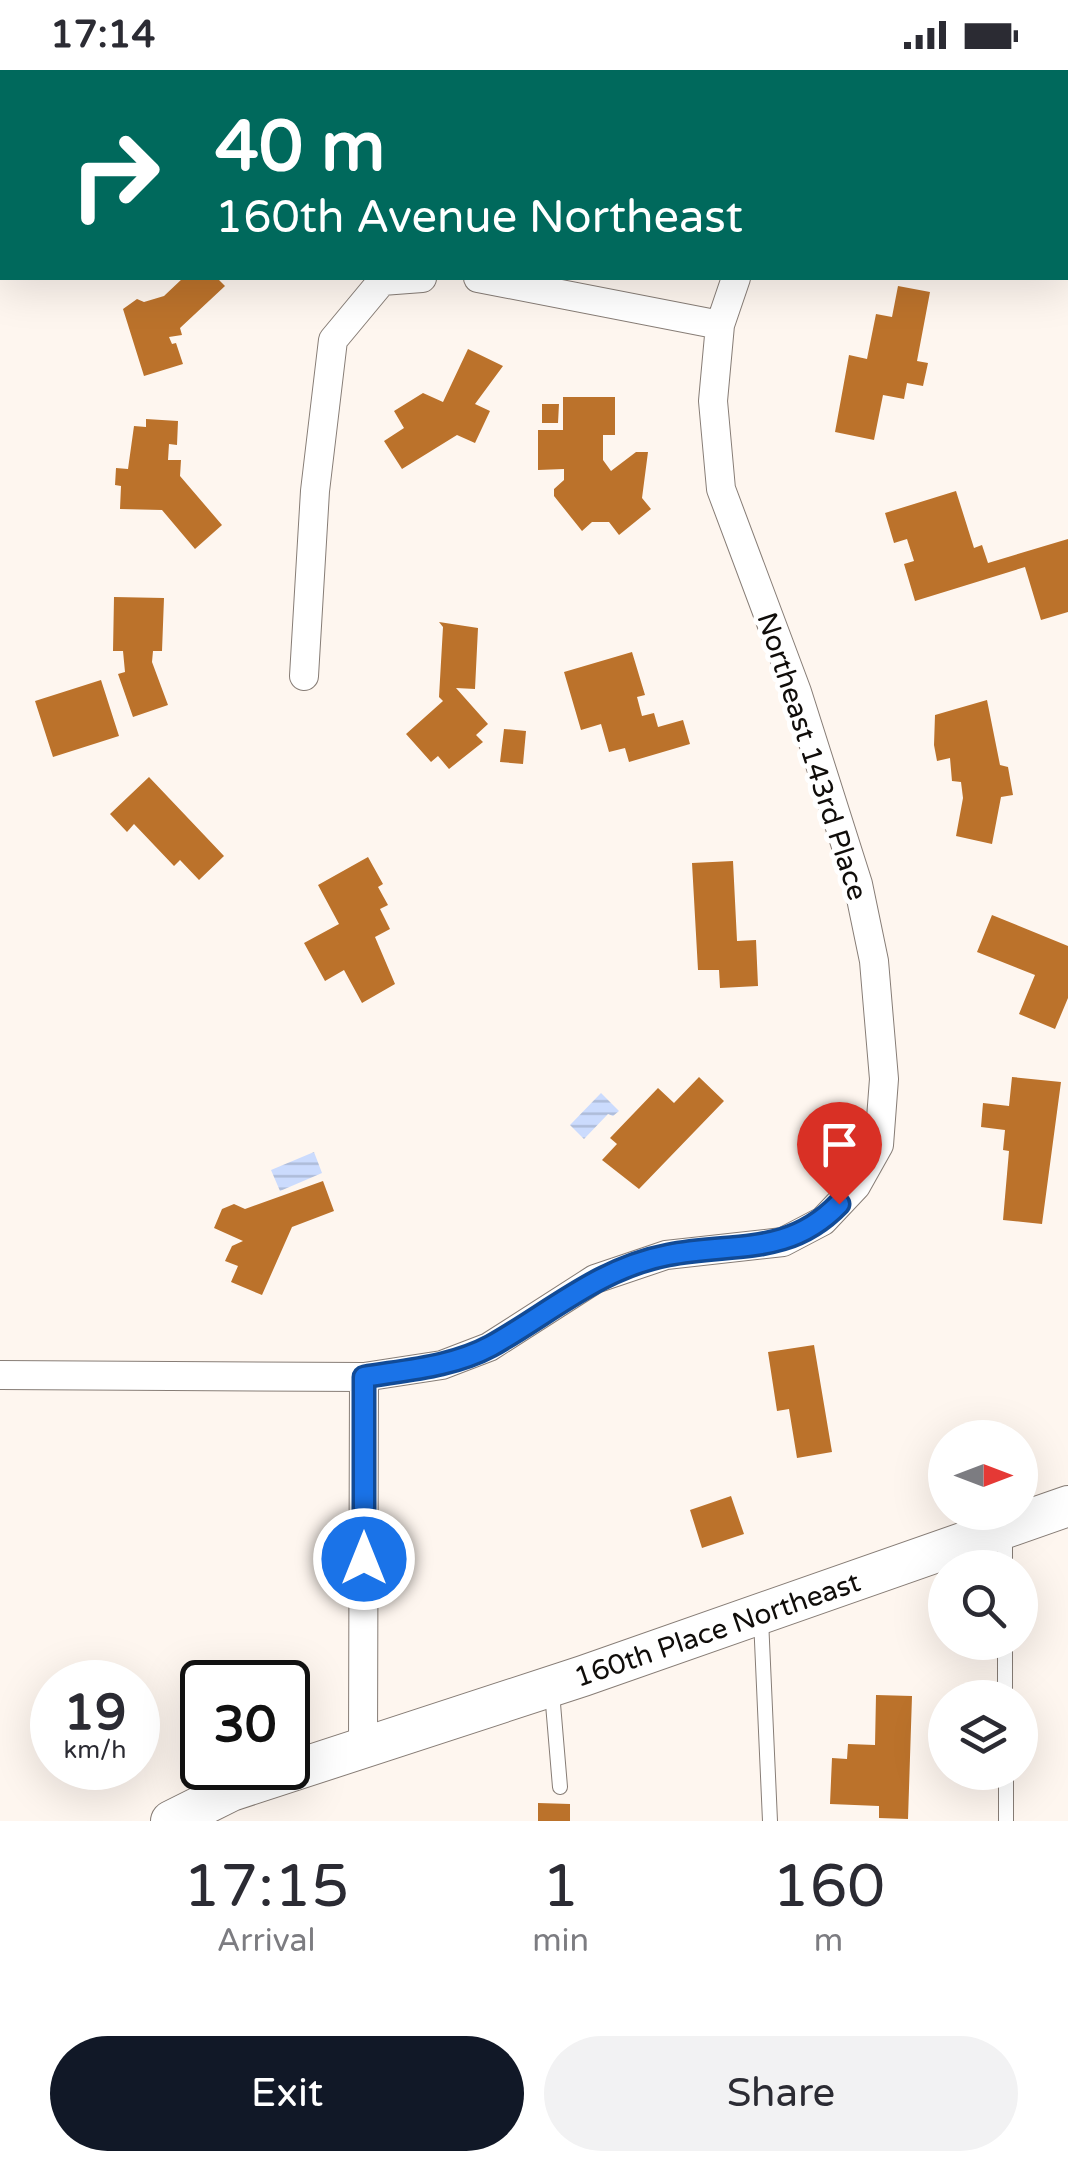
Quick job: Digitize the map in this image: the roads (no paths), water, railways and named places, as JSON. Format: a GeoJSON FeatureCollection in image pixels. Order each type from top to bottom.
{"type":"FeatureCollection","features":[{"type":"Feature","properties":{"kind":"street"},"geometry":{"type":"LineString","coordinates":[[304,676],[314,491],[333,340],[382,281],[395,280]]}},
{"type":"Feature","properties":{"kind":"street"},"geometry":{"type":"LineString","coordinates":[[488,280],[720,325]]}},
{"type":"Feature","properties":{"kind":"street","name":"Northeast 143rd Place"},"geometry":{"type":"LineString","coordinates":[[0,1375],[364,1377],[442,1365],[489,1347],[595,1279],[666,1255],[783,1242],[823,1221],[856,1186],[879,1145],[884,1078],[874,962],[858,884],[797,692],[721,489],[714,400],[720,325],[735,280]]}},
{"type":"Feature","properties":{"kind":"street"},"geometry":{"type":"LineString","coordinates":[[364,1377],[364,1746]]}},
{"type":"Feature","properties":{"kind":"street","name":"160th Place Northeast"},"geometry":{"type":"LineString","coordinates":[[172,1821],[231,1791],[761,1614],[1005,1548],[1068,1506]]}},
{"type":"Feature","properties":{"kind":"lane"},"geometry":{"type":"LineString","coordinates":[[761,1614],[770,1821]]}},
{"type":"Feature","properties":{"kind":"lane"},"geometry":{"type":"LineString","coordinates":[[550,1686],[558,1731],[560,1787]]}},
{"type":"Feature","properties":{"kind":"lane"},"geometry":{"type":"LineString","coordinates":[[1006,1790],[1006,1821]]}},
{"type":"Feature","properties":{"kind":"water"},"geometry":{"type":"Polygon","coordinates":[[[601,1093],[619,1111],[613,1116],[608,1114],[584,1139],[570,1125],[601,1093]]]}},
{"type":"Feature","properties":{"kind":"water"},"geometry":{"type":"Polygon","coordinates":[[[314,1152],[322,1173],[280,1191],[271,1170],[314,1152]]]}}]}
